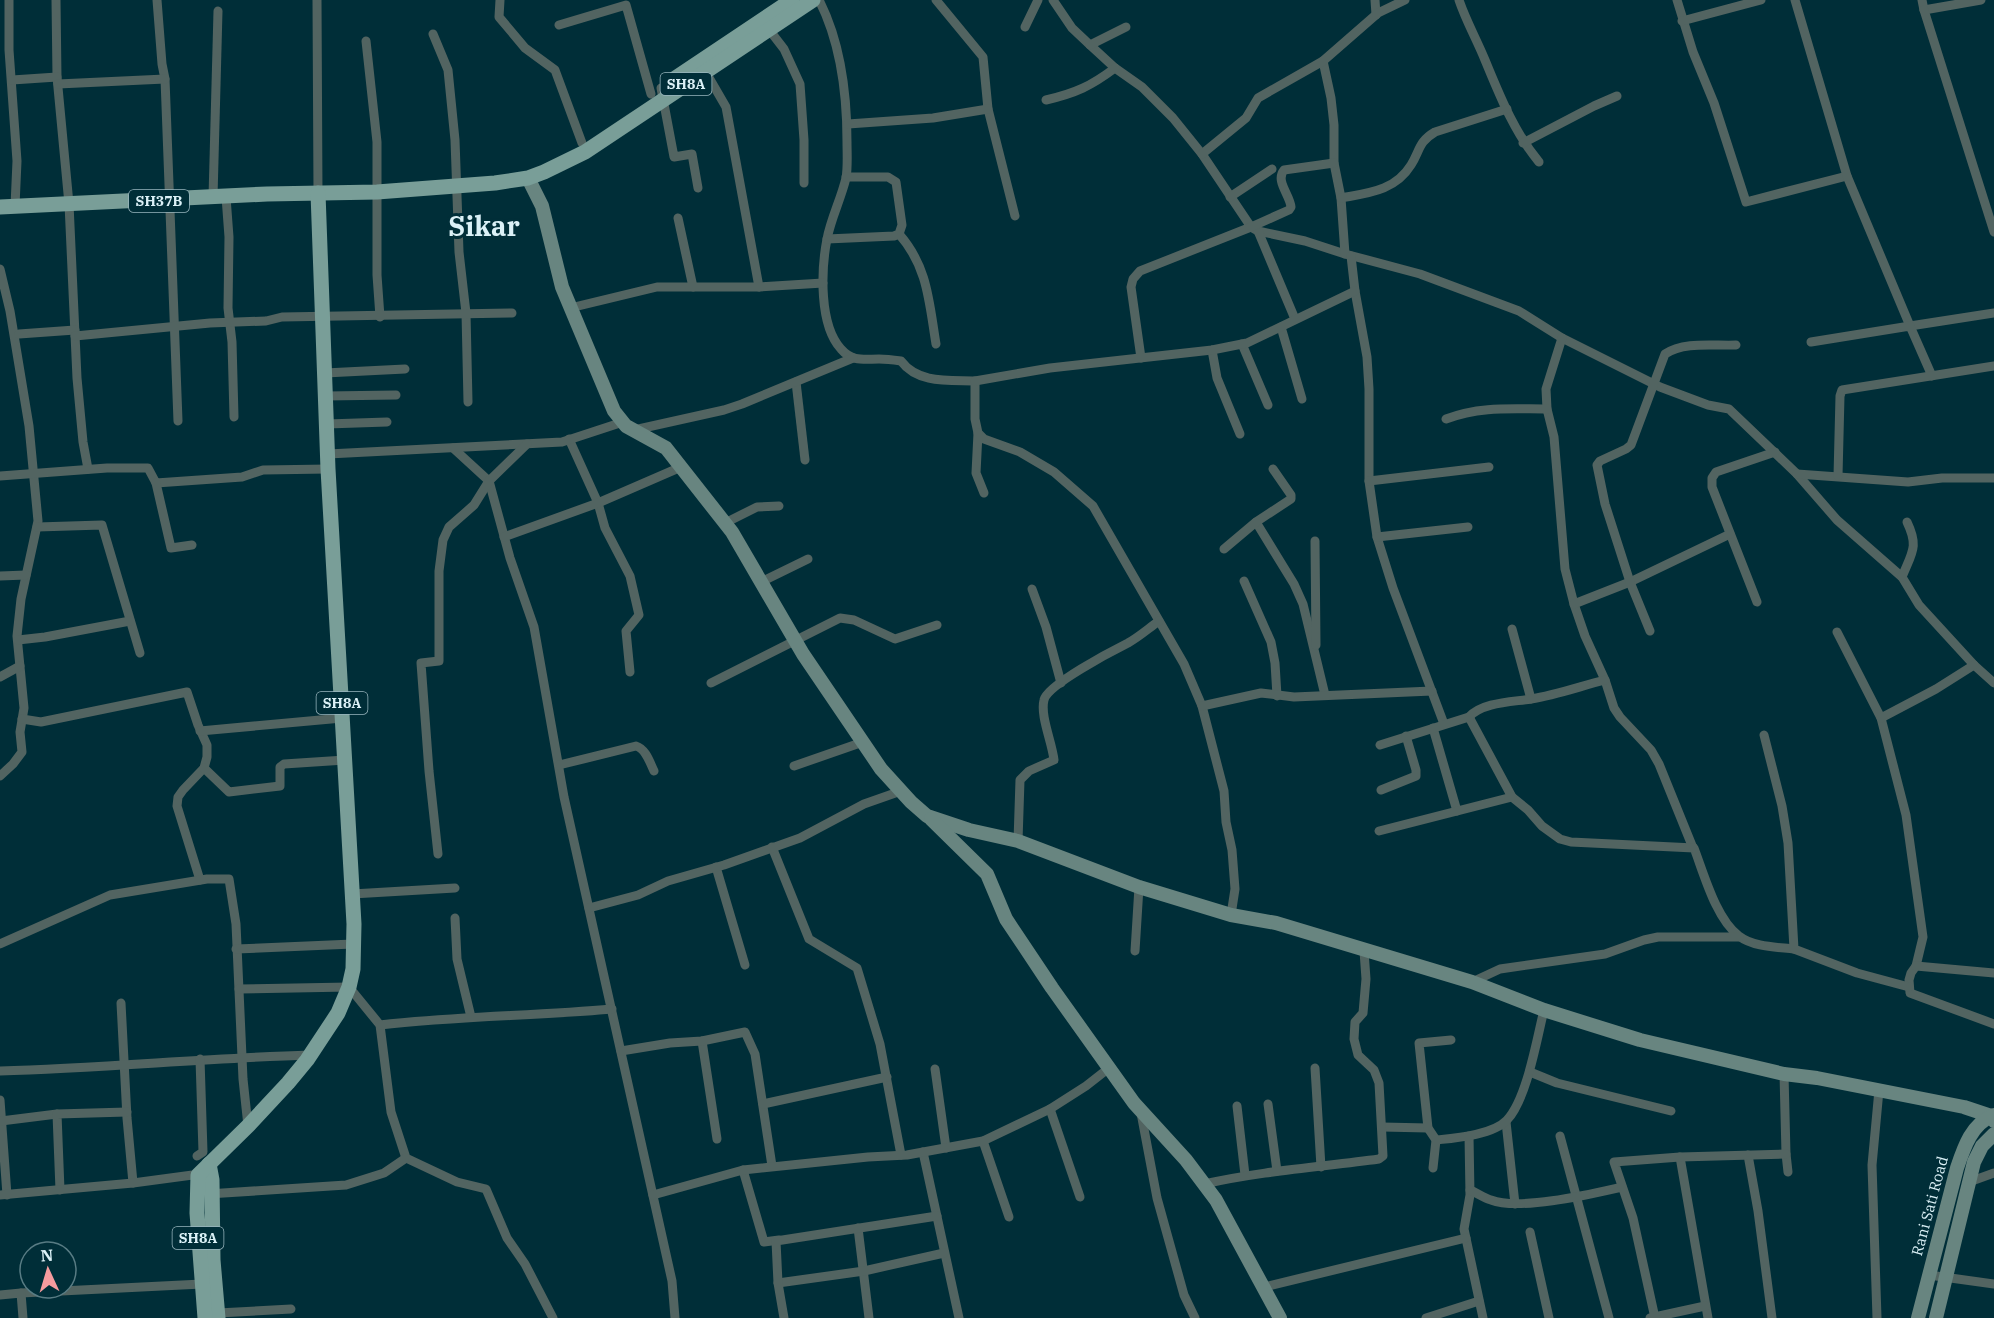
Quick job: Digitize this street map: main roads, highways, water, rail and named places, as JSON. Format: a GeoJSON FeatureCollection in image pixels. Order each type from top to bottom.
{"type":"FeatureCollection","features":[{"type":"Feature","properties":{"kind":"main road","name":"SH8A"},"geometry":{"type":"LineString","coordinates":[[766,25],[792,0]]}},
{"type":"Feature","properties":{"kind":"main road","name":"SH8A"},"geometry":{"type":"LineString","coordinates":[[558,164],[582,143],[766,25],[813,0]]}},
{"type":"Feature","properties":{"kind":"main road","name":"SH8A"},"geometry":{"type":"LineString","coordinates":[[214,1316],[202,1284],[196,1195],[204,1167],[248,1126],[288,1083],[310,1055],[338,1013],[349,987],[352,969],[352,894],[328,461],[318,193],[377,192],[495,183],[528,178],[585,152],[659,94]]}},
{"type":"Feature","properties":{"kind":"main road","name":"SH37B"},"geometry":{"type":"LineString","coordinates":[[7,206],[318,193]]}},
{"type":"Feature","properties":{"kind":"main road","name":"SH8A"},"geometry":{"type":"LineString","coordinates":[[204,1167],[212,1194],[214,1316]]}},
{"type":"Feature","properties":{"kind":"district","name":"Sikar"},"geometry":{"type":"Point","coordinates":[484,227]}}]}
